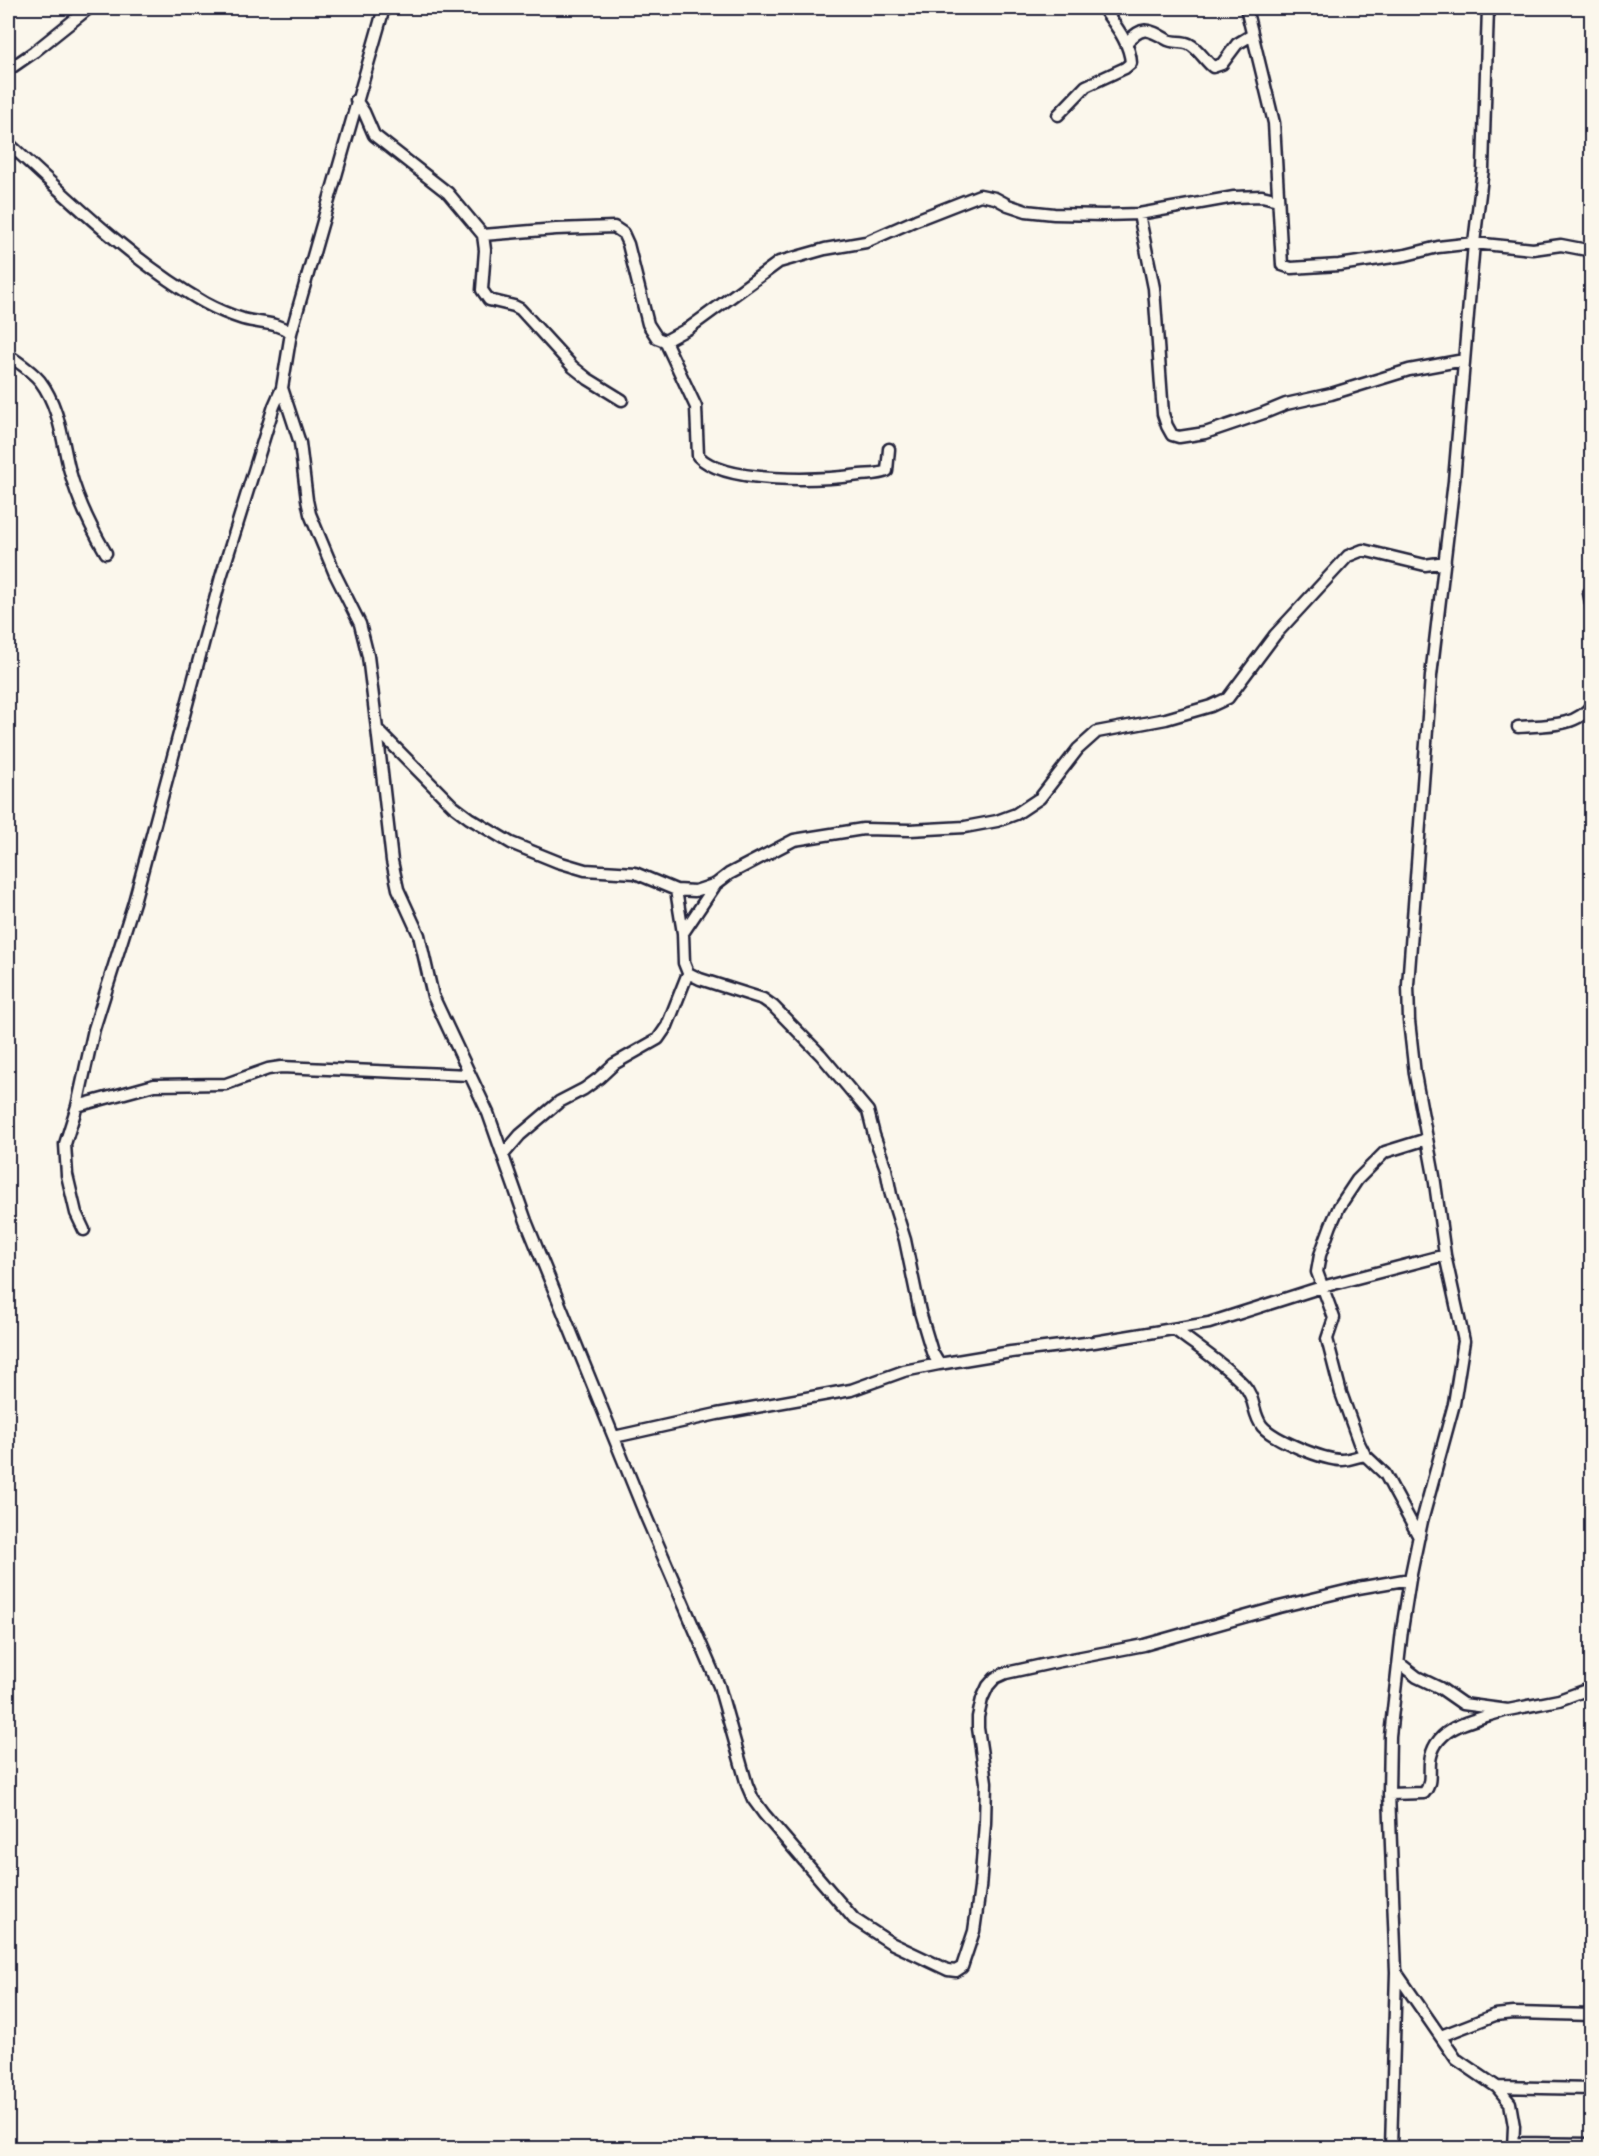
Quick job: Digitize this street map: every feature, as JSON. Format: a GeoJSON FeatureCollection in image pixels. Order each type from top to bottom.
{"type":"FeatureCollection","features":[{"type":"Feature","properties":{"kind":"street"},"geometry":{"type":"LineString","coordinates":[[8,70],[89,8]]}},
{"type":"Feature","properties":{"kind":"street"},"geometry":{"type":"LineString","coordinates":[[84,1230],[76,1213],[65,1159],[65,1144],[77,1106],[94,1029],[134,902],[221,577],[274,406],[282,388],[291,333],[384,8]]}},
{"type":"Feature","properties":{"kind":"street"},"geometry":{"type":"LineString","coordinates":[[1058,114],[1086,86],[1131,63],[1126,43],[1103,8]]}},
{"type":"Feature","properties":{"kind":"street"},"geometry":{"type":"LineString","coordinates":[[1246,8],[1274,123],[1282,265],[1287,268],[1339,265],[1406,255],[1437,247],[1474,243],[1533,249],[1561,245],[1592,251]]}},
{"type":"Feature","properties":{"kind":"street"},"geometry":{"type":"LineString","coordinates":[[1391,2148],[1396,1972],[1389,1794],[1390,1736],[1410,1579],[1454,1404],[1464,1341],[1445,1255],[1415,1074],[1409,1022],[1408,985],[1430,687],[1445,562],[1474,243],[1483,170],[1488,8]]}},
{"type":"Feature","properties":{"kind":"street"},"geometry":{"type":"LineString","coordinates":[[1126,43],[1135,33],[1142,30],[1152,31],[1168,40],[1192,45],[1214,67],[1222,64],[1237,44],[1252,35]]}},
{"type":"Feature","properties":{"kind":"street"},"geometry":{"type":"LineString","coordinates":[[356,100],[374,135],[448,193],[483,235],[485,250],[482,290],[489,300],[520,309],[573,367],[622,400]]}},
{"type":"Feature","properties":{"kind":"street"},"geometry":{"type":"LineString","coordinates":[[8,143],[115,238],[179,288],[208,305],[242,319],[275,324],[291,333]]}},
{"type":"Feature","properties":{"kind":"street"},"geometry":{"type":"LineString","coordinates":[[665,341],[689,328],[779,262],[825,249],[866,242],[973,197],[987,196],[1016,208],[1047,213],[1139,214],[1234,197],[1262,196],[1278,200]]}},
{"type":"Feature","properties":{"kind":"street"},"geometry":{"type":"LineString","coordinates":[[1139,214],[1154,288],[1164,414],[1172,435],[1205,433],[1286,404],[1331,394],[1408,370],[1464,360]]}},
{"type":"Feature","properties":{"kind":"street"},"geometry":{"type":"LineString","coordinates":[[483,235],[614,227],[623,233],[628,244],[648,324],[657,338],[665,341],[696,407],[698,456],[713,466],[768,477],[813,479],[847,477],[886,471],[889,449]]}},
{"type":"Feature","properties":{"kind":"street"},"geometry":{"type":"LineString","coordinates":[[8,355],[40,381],[48,394],[61,428],[79,501],[88,524],[106,553]]}},
{"type":"Feature","properties":{"kind":"street"},"geometry":{"type":"LineString","coordinates":[[282,388],[300,443],[310,514],[334,574],[360,624],[368,656],[392,861],[398,889],[419,935],[434,996],[488,1113],[526,1221],[719,1686],[753,1799],[854,1919],[891,1943],[948,1970],[957,1971],[962,1967],[974,1931],[985,1823],[986,1782],[978,1717],[982,1699],[995,1678],[1006,1673],[1144,1645],[1302,1601],[1410,1579]]}},
{"type":"Feature","properties":{"kind":"street"},"geometry":{"type":"LineString","coordinates":[[377,729],[453,806],[512,843],[558,862],[585,870],[635,873],[676,890],[696,891],[716,884],[729,874],[794,840],[864,829],[910,830],[965,826],[991,822],[1016,814],[1040,798],[1078,749],[1097,732],[1166,719],[1211,706],[1228,698],[1275,634],[1347,556],[1363,550],[1425,565],[1445,562]]}},
{"type":"Feature","properties":{"kind":"street"},"geometry":{"type":"LineString","coordinates":[[1589,593],[1592,608]]}},
{"type":"Feature","properties":{"kind":"street"},"geometry":{"type":"LineString","coordinates":[[1518,727],[1578,719],[1587,713],[1592,704]]}},
{"type":"Feature","properties":{"kind":"street"},"geometry":{"type":"LineString","coordinates":[[683,933],[716,884]]}},
{"type":"Feature","properties":{"kind":"street"},"geometry":{"type":"LineString","coordinates":[[676,890],[683,933],[684,963],[688,973],[763,999],[773,1006],[821,1054],[868,1111],[905,1240],[920,1312],[932,1352],[939,1364]]}},
{"type":"Feature","properties":{"kind":"street"},"geometry":{"type":"LineString","coordinates":[[503,1155],[520,1135],[559,1102],[591,1083],[620,1060],[658,1039],[667,1026],[688,973]]}},
{"type":"Feature","properties":{"kind":"street"},"geometry":{"type":"LineString","coordinates":[[77,1106],[154,1085],[226,1084],[268,1069],[281,1067],[470,1075]]}},
{"type":"Feature","properties":{"kind":"street"},"geometry":{"type":"LineString","coordinates":[[1419,1537],[1385,1474],[1365,1455],[1341,1393],[1327,1339],[1334,1318],[1317,1272],[1320,1255],[1339,1207],[1365,1172],[1385,1152],[1427,1139]]}},
{"type":"Feature","properties":{"kind":"street"},"geometry":{"type":"LineString","coordinates":[[614,1437],[729,1412],[850,1390],[904,1371],[939,1364],[1094,1342],[1218,1320],[1322,1287],[1445,1255]]}},
{"type":"Feature","properties":{"kind":"street"},"geometry":{"type":"LineString","coordinates":[[1174,1329],[1244,1385],[1253,1397],[1257,1418],[1271,1435],[1329,1458],[1344,1461],[1365,1455]]}},
{"type":"Feature","properties":{"kind":"street"},"geometry":{"type":"LineString","coordinates":[[1399,1663],[1417,1677],[1440,1688],[1457,1701],[1508,1710]]}},
{"type":"Feature","properties":{"kind":"street"},"geometry":{"type":"LineString","coordinates":[[1389,1794],[1424,1793],[1428,1786],[1430,1760],[1436,1741],[1448,1730],[1508,1710],[1559,1700],[1592,1688]]}},
{"type":"Feature","properties":{"kind":"street"},"geometry":{"type":"LineString","coordinates":[[1396,1972],[1456,2059],[1497,2086],[1510,2103],[1514,2126],[1513,2146],[1592,2144]]}},
{"type":"Feature","properties":{"kind":"street"},"geometry":{"type":"LineString","coordinates":[[1441,2036],[1495,2015],[1514,2013],[1592,2015]]}},
{"type":"Feature","properties":{"kind":"street"},"geometry":{"type":"LineString","coordinates":[[1497,2086],[1592,2089]]}}]}
